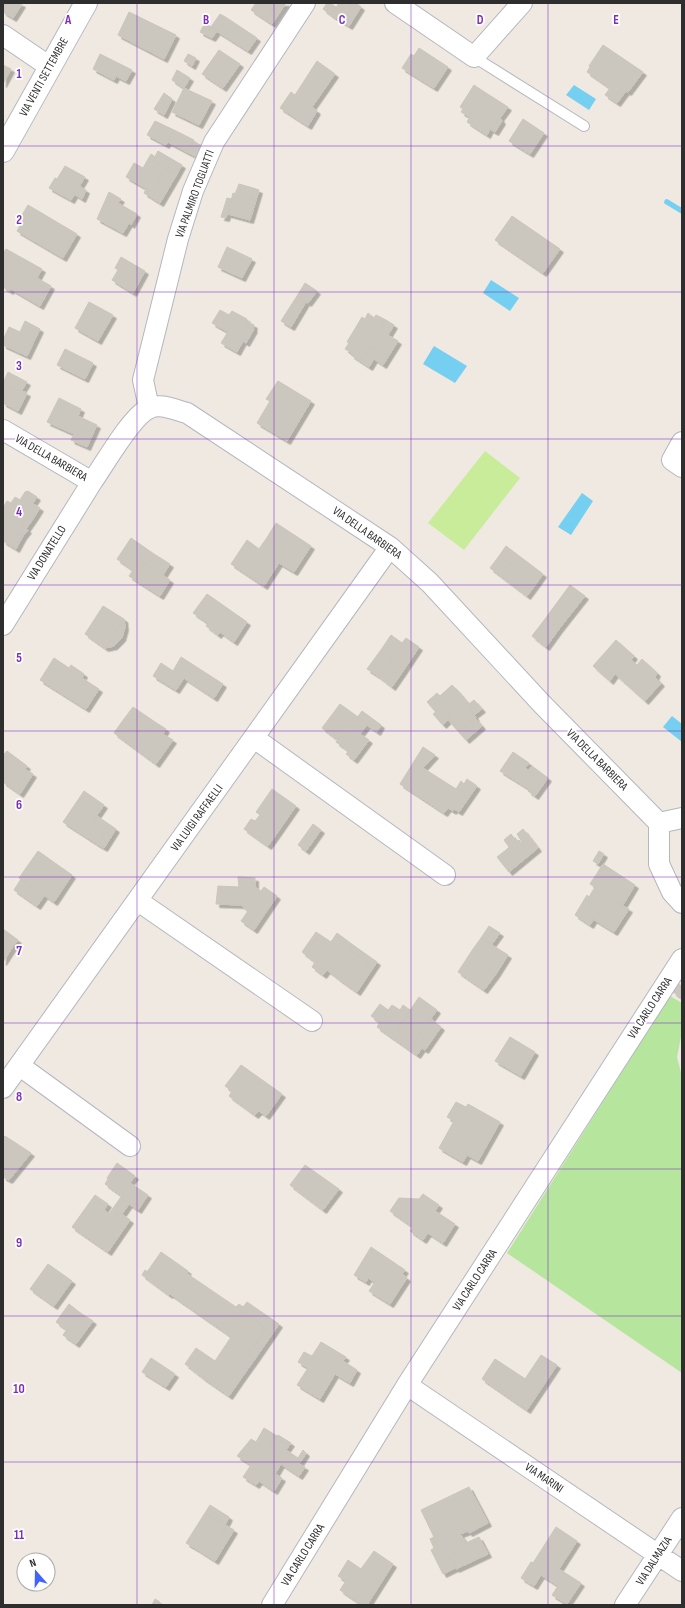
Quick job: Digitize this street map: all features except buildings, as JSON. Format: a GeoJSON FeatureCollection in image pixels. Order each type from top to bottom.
{"type":"FeatureCollection","features":[{"type":"Feature","properties":{"kind":"street","name":"VIA VENTI SETTEMBRE"},"geometry":{"type":"LineString","coordinates":[[3,152],[86,3]]}},
{"type":"Feature","properties":{"kind":"street","name":"VIA PALMIRO TOGLIATTI"},"geometry":{"type":"LineString","coordinates":[[148,408],[143,380],[178,239],[193,191],[214,142],[305,3]]}},
{"type":"Feature","properties":{"kind":"street"},"geometry":{"type":"LineString","coordinates":[[395,3],[474,57],[522,3]]}},
{"type":"Feature","properties":{"kind":"street"},"geometry":{"type":"LineString","coordinates":[[3,35],[50,67]]}},
{"type":"Feature","properties":{"kind":"street","name":"VIA DELLA BARBIERA"},"geometry":{"type":"LineString","coordinates":[[3,430],[92,482],[136,418],[148,408],[164,406],[187,414],[390,547],[430,583],[542,704],[660,823]]}},
{"type":"Feature","properties":{"kind":"street"},"geometry":{"type":"LineString","coordinates":[[682,442],[672,460],[682,467]]}},
{"type":"Feature","properties":{"kind":"street","name":"VIA DONATELLO"},"geometry":{"type":"LineString","coordinates":[[3,625],[92,482]]}},
{"type":"Feature","properties":{"kind":"street","name":"VIA LUIGI RAFFAELLI"},"geometry":{"type":"LineString","coordinates":[[3,1088],[390,547]]}},
{"type":"Feature","properties":{"kind":"street"},"geometry":{"type":"LineString","coordinates":[[254,738],[445,875]]}},
{"type":"Feature","properties":{"kind":"street"},"geometry":{"type":"LineString","coordinates":[[682,818],[660,823],[659,864],[672,892],[682,903]]}},
{"type":"Feature","properties":{"kind":"street"},"geometry":{"type":"LineString","coordinates":[[138,901],[312,1021]]}},
{"type":"Feature","properties":{"kind":"street","name":"VIA CARLO CARRA"},"geometry":{"type":"LineString","coordinates":[[272,1605],[407,1385],[682,959]]}},
{"type":"Feature","properties":{"kind":"street"},"geometry":{"type":"LineString","coordinates":[[20,1066],[130,1146]]}},
{"type":"Feature","properties":{"kind":"street","name":"VIA MARINI"},"geometry":{"type":"LineString","coordinates":[[407,1385],[682,1571]]}},
{"type":"Feature","properties":{"kind":"street","name":"VIA DALMAZIA"},"geometry":{"type":"LineString","coordinates":[[626,1605],[682,1518]]}},
{"type":"Feature","properties":{"kind":"lane"},"geometry":{"type":"LineString","coordinates":[[474,57],[584,126]]}},
{"type":"Feature","properties":{"kind":"green space"},"geometry":{"type":"Polygon","coordinates":[[[485,451],[520,478],[464,550],[428,523],[485,451]]]}},
{"type":"Feature","properties":{"kind":"green space"},"geometry":{"type":"Polygon","coordinates":[[[670,996],[682,1003],[682,1032],[677,1057],[682,1077],[682,1373],[507,1253],[670,996]]]}},
{"type":"Feature","properties":{"kind":"water"},"geometry":{"type":"Polygon","coordinates":[[[574,85],[596,99],[589,110],[566,95],[574,85]]]}},
{"type":"Feature","properties":{"kind":"water"},"geometry":{"type":"Polygon","coordinates":[[[491,280],[519,298],[510,311],[483,293],[491,280]]]}},
{"type":"Feature","properties":{"kind":"water"},"geometry":{"type":"Polygon","coordinates":[[[434,346],[467,366],[455,383],[423,364],[434,346]]]}},
{"type":"Feature","properties":{"kind":"water"},"geometry":{"type":"Polygon","coordinates":[[[582,493],[593,501],[571,535],[558,527],[582,493]]]}},
{"type":"Feature","properties":{"kind":"water"},"geometry":{"type":"Polygon","coordinates":[[[672,716],[682,724],[682,742],[663,727],[672,716]]]}},
{"type":"Feature","properties":{"kind":"waterway"},"geometry":{"type":"LineString","coordinates":[[667,202],[682,211]]}}]}
